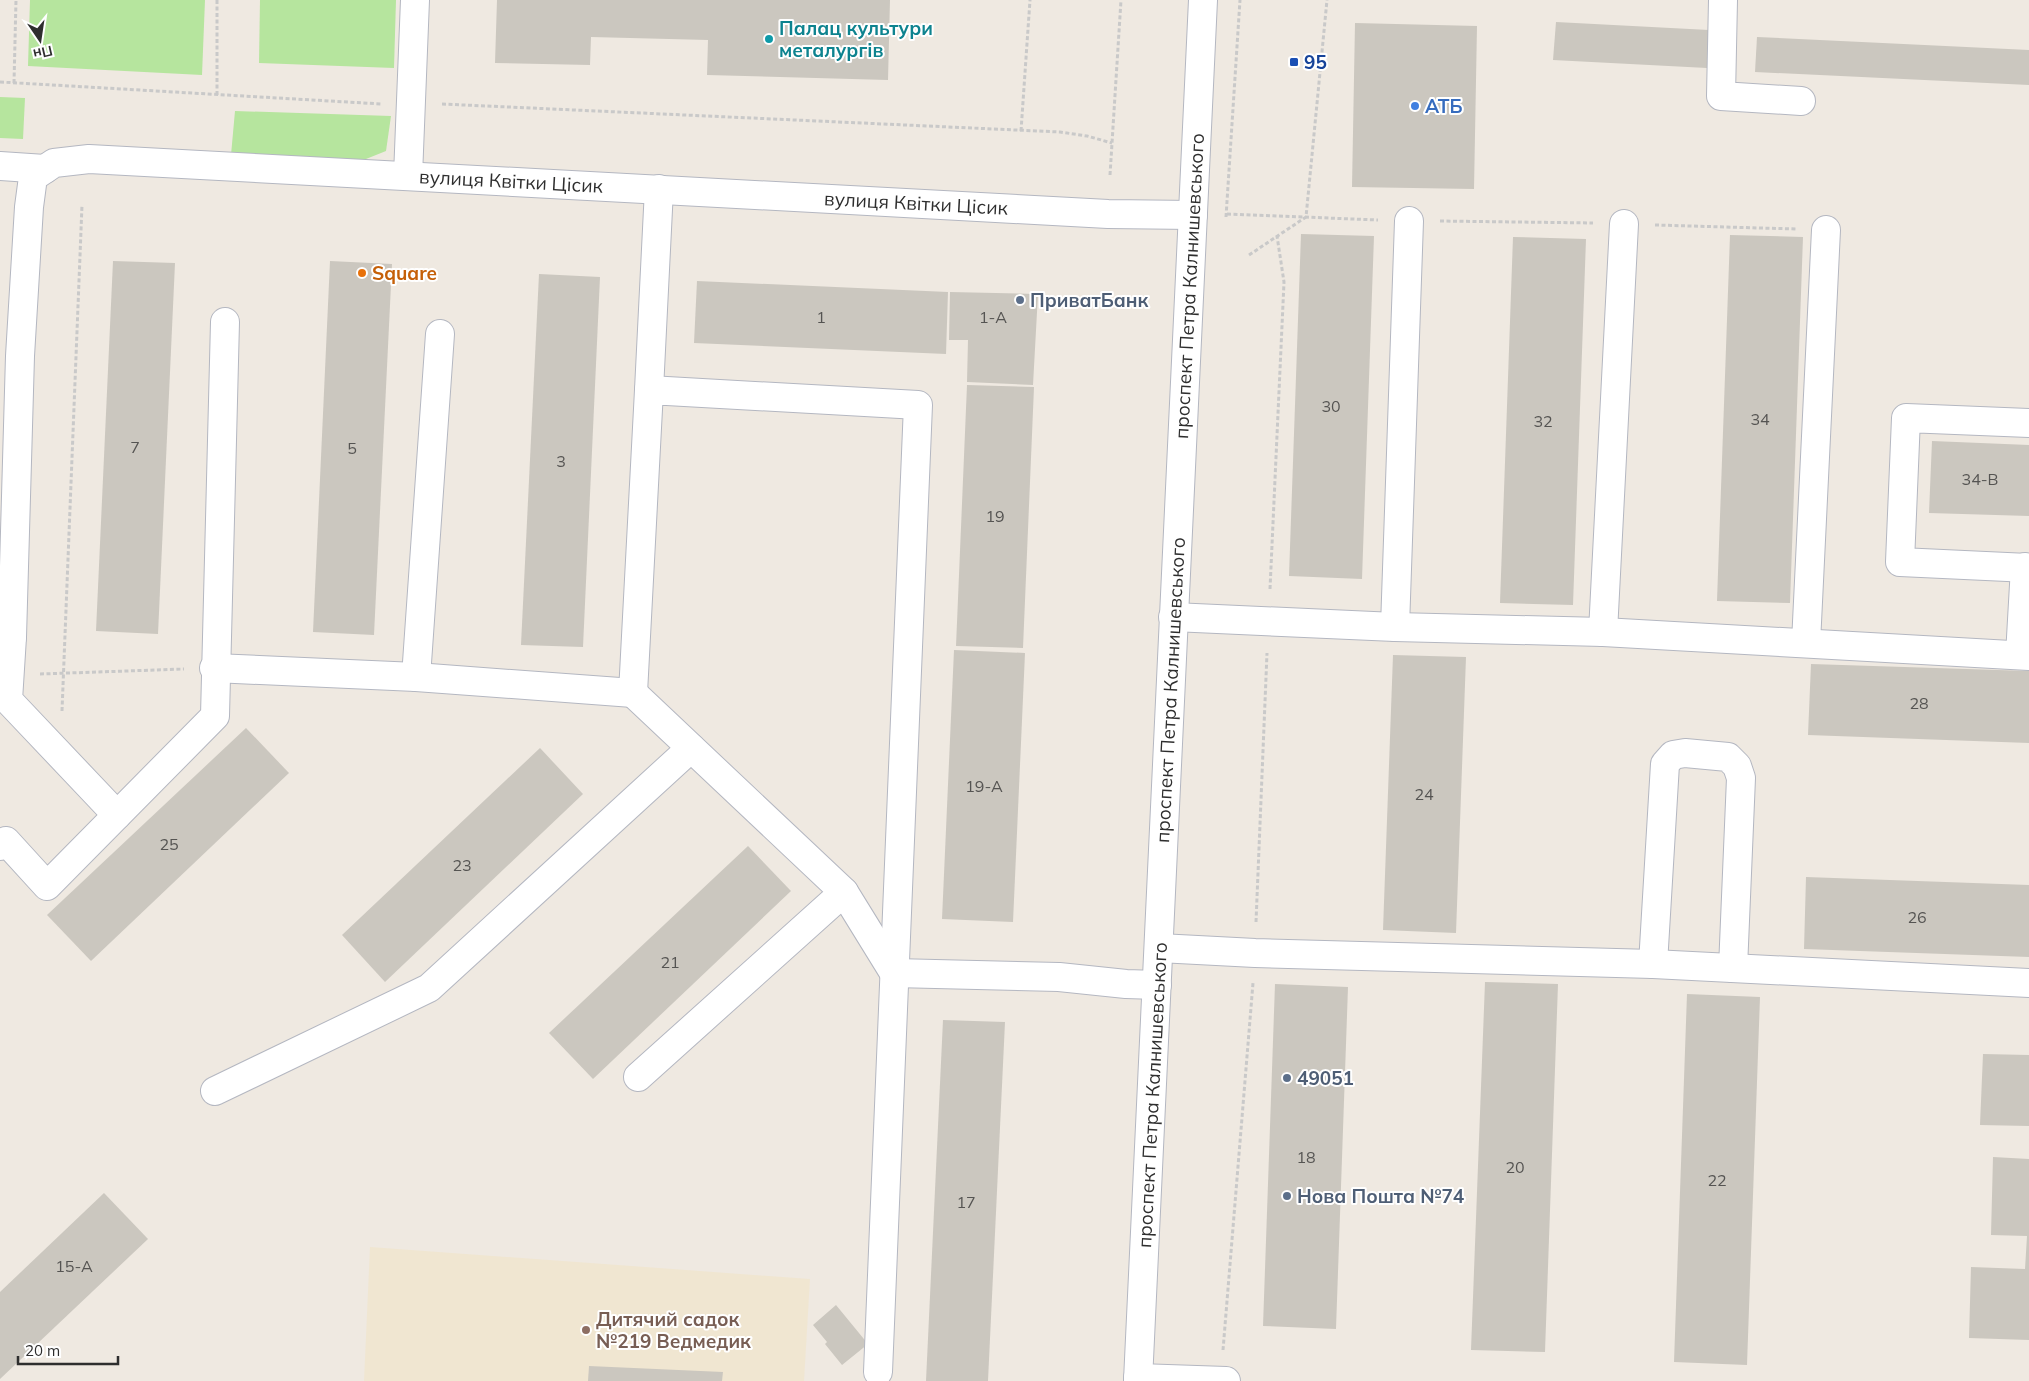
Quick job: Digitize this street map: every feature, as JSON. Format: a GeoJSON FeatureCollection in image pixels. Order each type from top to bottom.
{"type":"FeatureCollection","features":[{"type":"Feature","properties":{"kind":"street"},"geometry":{"type":"LineString","coordinates":[[408,176],[415,0]]}},
{"type":"Feature","properties":{"kind":"street","name":"проспект Петра Калнишевського"},"geometry":{"type":"LineString","coordinates":[[1138,1379],[1203,0]]}},
{"type":"Feature","properties":{"kind":"street"},"geometry":{"type":"LineString","coordinates":[[1723,0],[1721,96],[1801,100]]}},
{"type":"Feature","properties":{"kind":"street","name":"вулиця Квітки Цісик"},"geometry":{"type":"LineString","coordinates":[[45,169],[54,163],[89,159],[1108,214],[1193,215]]}},
{"type":"Feature","properties":{"kind":"street"},"geometry":{"type":"LineString","coordinates":[[0,166],[45,169]]}},
{"type":"Feature","properties":{"kind":"street"},"geometry":{"type":"LineString","coordinates":[[45,169],[33,177],[10,356],[6,639],[10,675],[8,700],[116,815]]}},
{"type":"Feature","properties":{"kind":"street"},"geometry":{"type":"LineString","coordinates":[[633,693],[659,189]]}},
{"type":"Feature","properties":{"kind":"street"},"geometry":{"type":"LineString","coordinates":[[1395,627],[1409,221]]}},
{"type":"Feature","properties":{"kind":"street"},"geometry":{"type":"LineString","coordinates":[[1603,632],[1624,224]]}},
{"type":"Feature","properties":{"kind":"street"},"geometry":{"type":"LineString","coordinates":[[1806,643],[1826,230]]}},
{"type":"Feature","properties":{"kind":"street"},"geometry":{"type":"LineString","coordinates":[[0,846],[6,841],[47,886],[214,716],[225,322]]}},
{"type":"Feature","properties":{"kind":"street"},"geometry":{"type":"LineString","coordinates":[[416,677],[440,334]]}},
{"type":"Feature","properties":{"kind":"street"},"geometry":{"type":"LineString","coordinates":[[649,390],[918,405],[878,1372]]}},
{"type":"Feature","properties":{"kind":"street"},"geometry":{"type":"LineString","coordinates":[[1173,617],[1268,623],[1603,632],[2025,656],[2027,568],[1900,562],[1906,418],[2029,423]]}},
{"type":"Feature","properties":{"kind":"street"},"geometry":{"type":"LineString","coordinates":[[214,668],[416,677],[633,693],[844,892],[894,973]]}},
{"type":"Feature","properties":{"kind":"street"},"geometry":{"type":"LineString","coordinates":[[215,1091],[429,988],[691,748]]}},
{"type":"Feature","properties":{"kind":"street"},"geometry":{"type":"LineString","coordinates":[[1653,964],[1665,764],[1673,756],[1685,754],[1728,756],[1737,766],[1741,778],[1733,968]]}},
{"type":"Feature","properties":{"kind":"street"},"geometry":{"type":"LineString","coordinates":[[638,1077],[844,892]]}},
{"type":"Feature","properties":{"kind":"street"},"geometry":{"type":"LineString","coordinates":[[1159,948],[1255,953],[1653,964],[2029,983]]}},
{"type":"Feature","properties":{"kind":"street"},"geometry":{"type":"LineString","coordinates":[[894,973],[1059,977],[1126,984],[1157,985]]}},
{"type":"Feature","properties":{"kind":"street"},"geometry":{"type":"LineString","coordinates":[[1138,1379],[1226,1381]]}},
{"type":"Feature","properties":{"kind":"path"},"geometry":{"type":"LineString","coordinates":[[14,83],[16,0]]}},
{"type":"Feature","properties":{"kind":"path"},"geometry":{"type":"LineString","coordinates":[[217,0],[217,95]]}},
{"type":"Feature","properties":{"kind":"path"},"geometry":{"type":"LineString","coordinates":[[1021,132],[1030,0]]}},
{"type":"Feature","properties":{"kind":"path"},"geometry":{"type":"LineString","coordinates":[[1110,176],[1121,0]]}},
{"type":"Feature","properties":{"kind":"path"},"geometry":{"type":"LineString","coordinates":[[1306,217],[1327,0]]}},
{"type":"Feature","properties":{"kind":"path"},"geometry":{"type":"LineString","coordinates":[[0,82],[411,106]]}},
{"type":"Feature","properties":{"kind":"path"},"geometry":{"type":"LineString","coordinates":[[439,104],[1021,132],[1060,132],[1087,136],[1112,143]]}},
{"type":"Feature","properties":{"kind":"path"},"geometry":{"type":"LineString","coordinates":[[64,673],[82,205]]}},
{"type":"Feature","properties":{"kind":"path"},"geometry":{"type":"LineString","coordinates":[[1227,214],[1409,221],[1624,224],[1826,230]]}},
{"type":"Feature","properties":{"kind":"path"},"geometry":{"type":"LineString","coordinates":[[1249,255],[1306,217]]}},
{"type":"Feature","properties":{"kind":"path"},"geometry":{"type":"LineString","coordinates":[[1221,1381],[1255,953],[1284,282],[1277,236]]}},
{"type":"Feature","properties":{"kind":"path"},"geometry":{"type":"LineString","coordinates":[[10,675],[214,668]]}},
{"type":"Feature","properties":{"kind":"shaded area","name":"Дитячий садок №219 Ведмедик"},"geometry":{"type":"Polygon","coordinates":[[[370,1247],[810,1279],[804,1381],[364,1381],[370,1247]]]}},
{"type":"Feature","properties":{"kind":"green space"},"geometry":{"type":"Polygon","coordinates":[[[30,0],[205,0],[202,75],[28,66],[30,0]]]}},
{"type":"Feature","properties":{"kind":"green space"},"geometry":{"type":"Polygon","coordinates":[[[260,0],[396,0],[394,68],[259,63],[260,0]]]}},
{"type":"Feature","properties":{"kind":"green space"},"geometry":{"type":"Polygon","coordinates":[[[0,97],[25,98],[23,139],[0,138],[0,97]]]}},
{"type":"Feature","properties":{"kind":"green space"},"geometry":{"type":"Polygon","coordinates":[[[235,111],[391,116],[386,151],[361,161],[231,155],[235,111]]]}},
{"type":"Feature","properties":{"kind":"building","name":"Палац культури металургів"},"geometry":{"type":"Polygon","coordinates":[[[497,0],[890,0],[888,80],[707,75],[708,40],[591,37],[590,65],[495,63],[497,0]]]}},
{"type":"Feature","properties":{"kind":"building"},"geometry":{"type":"Polygon","coordinates":[[[1556,22],[1709,30],[1707,68],[1553,60],[1556,22]]]}},
{"type":"Feature","properties":{"kind":"building","name":"АТБ"},"geometry":{"type":"Polygon","coordinates":[[[1355,23],[1477,26],[1474,189],[1352,187],[1355,23]]]}},
{"type":"Feature","properties":{"kind":"building"},"geometry":{"type":"Polygon","coordinates":[[[1757,37],[2029,50],[2029,85],[1755,72],[1757,37]]]}},
{"type":"Feature","properties":{"kind":"building"},"geometry":{"type":"Polygon","coordinates":[[[1301,234],[1374,236],[1362,579],[1289,576],[1301,234]]]}},
{"type":"Feature","properties":{"kind":"building"},"geometry":{"type":"Polygon","coordinates":[[[1730,235],[1803,237],[1790,603],[1717,601],[1730,235]]]}},
{"type":"Feature","properties":{"kind":"building"},"geometry":{"type":"Polygon","coordinates":[[[1513,237],[1586,239],[1573,605],[1500,603],[1513,237]]]}},
{"type":"Feature","properties":{"kind":"building"},"geometry":{"type":"Polygon","coordinates":[[[113,261],[175,263],[158,634],[96,631],[113,261]]]}},
{"type":"Feature","properties":{"kind":"building"},"geometry":{"type":"Polygon","coordinates":[[[330,261],[392,264],[374,635],[313,632],[330,261]]]}},
{"type":"Feature","properties":{"kind":"building"},"geometry":{"type":"Polygon","coordinates":[[[539,274],[600,277],[583,647],[521,645],[539,274]]]}},
{"type":"Feature","properties":{"kind":"building"},"geometry":{"type":"Polygon","coordinates":[[[697,281],[948,292],[946,354],[694,343],[697,281]]]}},
{"type":"Feature","properties":{"kind":"building"},"geometry":{"type":"Polygon","coordinates":[[[950,292],[1038,294],[1033,385],[967,382],[968,340],[949,340],[950,292]]]}},
{"type":"Feature","properties":{"kind":"building"},"geometry":{"type":"Polygon","coordinates":[[[967,385],[1034,387],[1023,648],[956,646],[967,385]]]}},
{"type":"Feature","properties":{"kind":"building"},"geometry":{"type":"Polygon","coordinates":[[[1932,441],[2029,445],[2029,516],[1929,513],[1932,441]]]}},
{"type":"Feature","properties":{"kind":"building"},"geometry":{"type":"Polygon","coordinates":[[[954,650],[1025,653],[1013,922],[942,919],[954,650]]]}},
{"type":"Feature","properties":{"kind":"building"},"geometry":{"type":"Polygon","coordinates":[[[1393,655],[1466,657],[1456,933],[1383,930],[1393,655]]]}},
{"type":"Feature","properties":{"kind":"building"},"geometry":{"type":"Polygon","coordinates":[[[1811,664],[2029,671],[2029,743],[1808,735],[1811,664]]]}},
{"type":"Feature","properties":{"kind":"building"},"geometry":{"type":"Polygon","coordinates":[[[246,728],[289,773],[91,961],[47,915],[246,728]]]}},
{"type":"Feature","properties":{"kind":"building"},"geometry":{"type":"Polygon","coordinates":[[[540,748],[583,794],[385,982],[342,935],[540,748]]]}},
{"type":"Feature","properties":{"kind":"building"},"geometry":{"type":"Polygon","coordinates":[[[748,846],[791,891],[593,1079],[549,1033],[748,846]]]}},
{"type":"Feature","properties":{"kind":"building"},"geometry":{"type":"Polygon","coordinates":[[[1806,877],[2029,885],[2029,957],[1804,949],[1806,877]]]}},
{"type":"Feature","properties":{"kind":"building"},"geometry":{"type":"Polygon","coordinates":[[[1485,982],[1558,984],[1545,1352],[1471,1350],[1485,982]]]}},
{"type":"Feature","properties":{"kind":"building"},"geometry":{"type":"Polygon","coordinates":[[[1275,984],[1348,987],[1336,1329],[1263,1326],[1275,984]]]}},
{"type":"Feature","properties":{"kind":"building"},"geometry":{"type":"Polygon","coordinates":[[[1687,994],[1760,997],[1747,1365],[1674,1362],[1687,994]]]}},
{"type":"Feature","properties":{"kind":"building"},"geometry":{"type":"Polygon","coordinates":[[[943,1020],[1005,1022],[988,1381],[926,1381],[943,1020]]]}},
{"type":"Feature","properties":{"kind":"building"},"geometry":{"type":"Polygon","coordinates":[[[1983,1054],[2029,1055],[2029,1126],[1980,1125],[1983,1054]]]}},
{"type":"Feature","properties":{"kind":"building"},"geometry":{"type":"Polygon","coordinates":[[[1993,1157],[2029,1159],[2029,1340],[1969,1338],[1971,1267],[2025,1269],[2027,1236],[1991,1235],[1993,1157]]]}},
{"type":"Feature","properties":{"kind":"building"},"geometry":{"type":"Polygon","coordinates":[[[104,1193],[148,1239],[0,1379],[0,1292],[104,1193]]]}},
{"type":"Feature","properties":{"kind":"building"},"geometry":{"type":"Polygon","coordinates":[[[836,1305],[868,1344],[842,1365],[813,1325],[836,1305]]]}},
{"type":"Feature","properties":{"kind":"building"},"geometry":{"type":"Polygon","coordinates":[[[589,1366],[723,1372],[722,1381],[588,1381],[589,1366]]]}},
{"type":"Feature","properties":{"kind":"place","name":"Палац культури металургів"},"geometry":{"type":"Point","coordinates":[769,39]}},
{"type":"Feature","properties":{"kind":"place","name":"95"},"geometry":{"type":"Point","coordinates":[1294,62]}},
{"type":"Feature","properties":{"kind":"place","name":"АТБ"},"geometry":{"type":"Point","coordinates":[1415,106]}},
{"type":"Feature","properties":{"kind":"place","name":"Square"},"geometry":{"type":"Point","coordinates":[362,273]}},
{"type":"Feature","properties":{"kind":"place","name":"ПриватБанк"},"geometry":{"type":"Point","coordinates":[1020,300]}},
{"type":"Feature","properties":{"kind":"place","name":"49051"},"geometry":{"type":"Point","coordinates":[1287,1078]}},
{"type":"Feature","properties":{"kind":"place","name":"Нова Пошта №74"},"geometry":{"type":"Point","coordinates":[1287,1196]}},
{"type":"Feature","properties":{"kind":"place","name":"Дитячий садок №219 Ведмедик"},"geometry":{"type":"Point","coordinates":[586,1330]}}]}
